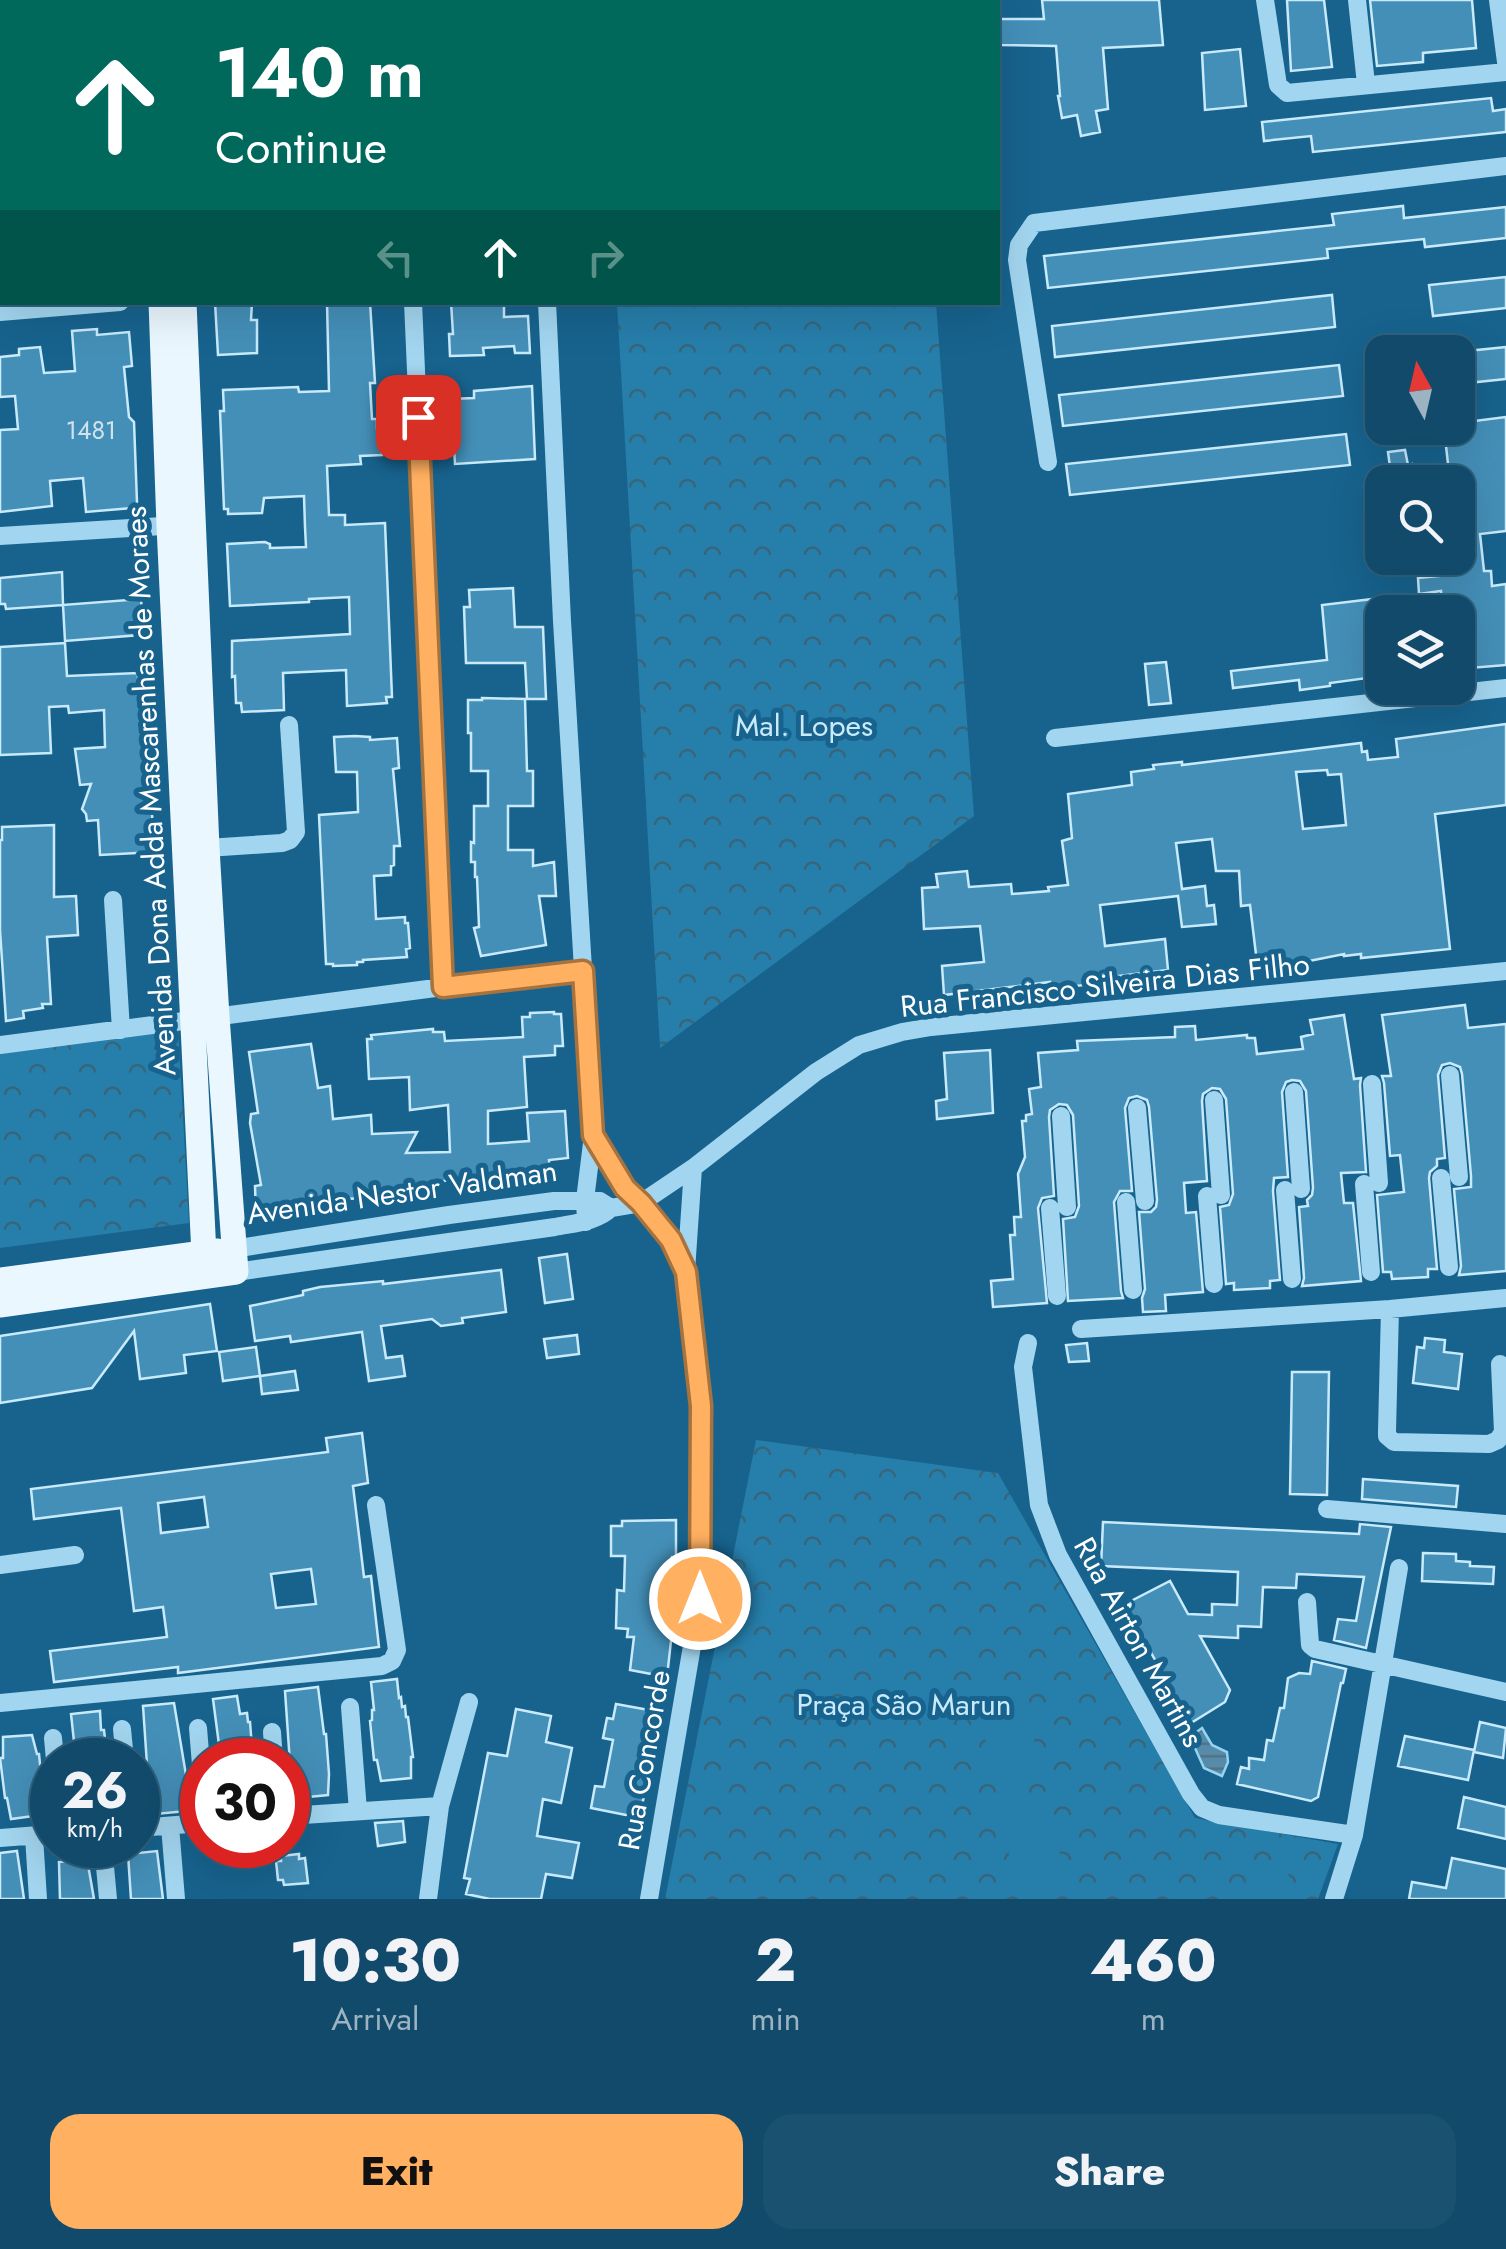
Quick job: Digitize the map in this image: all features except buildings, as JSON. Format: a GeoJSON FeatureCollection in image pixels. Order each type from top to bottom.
{"type":"FeatureCollection","features":[{"type":"Feature","properties":{"kind":"main road","name":"Avenida Dona Adda Mascarenhas de Moraes"},"geometry":{"type":"LineString","coordinates":[[161,305],[207,848],[204,1265]]}},
{"type":"Feature","properties":{"kind":"main road","name":"Avenida Dona Adda Mascarenhas de Moraes"},"geometry":{"type":"LineString","coordinates":[[184,305],[181,525],[205,1019],[234,1261]]}},
{"type":"Feature","properties":{"kind":"main road","name":"Avenida Nestor Valdman"},"geometry":{"type":"LineString","coordinates":[[0,1280],[234,1261]]}},
{"type":"Feature","properties":{"kind":"main road","name":"Avenida Nestor Valdman"},"geometry":{"type":"LineString","coordinates":[[0,1305],[204,1265]]}},
{"type":"Feature","properties":{"kind":"street"},"geometry":{"type":"LineString","coordinates":[[1266,0],[1278,85],[1282,90],[1294,93],[1506,72]]}},
{"type":"Feature","properties":{"kind":"street"},"geometry":{"type":"LineString","coordinates":[[1357,0],[1366,84]]}},
{"type":"Feature","properties":{"kind":"street"},"geometry":{"type":"LineString","coordinates":[[1498,0],[1506,62]]}},
{"type":"Feature","properties":{"kind":"street"},"geometry":{"type":"LineString","coordinates":[[1048,462],[1017,260],[1019,244],[1034,223],[1506,166]]}},
{"type":"Feature","properties":{"kind":"street"},"geometry":{"type":"LineString","coordinates":[[0,312],[84,305]]}},
{"type":"Feature","properties":{"kind":"street"},"geometry":{"type":"LineString","coordinates":[[413,305],[443,987]]}},
{"type":"Feature","properties":{"kind":"street"},"geometry":{"type":"LineString","coordinates":[[548,305],[562,621],[593,1135],[586,1222]]}},
{"type":"Feature","properties":{"kind":"street"},"geometry":{"type":"LineString","coordinates":[[0,536],[181,525]]}},
{"type":"Feature","properties":{"kind":"street"},"geometry":{"type":"LineString","coordinates":[[1055,738],[1506,688]]}},
{"type":"Feature","properties":{"kind":"street"},"geometry":{"type":"LineString","coordinates":[[207,848],[282,843],[296,832],[289,726]]}},
{"type":"Feature","properties":{"kind":"street"},"geometry":{"type":"LineString","coordinates":[[113,900],[121,1030]]}},
{"type":"Feature","properties":{"kind":"street"},"geometry":{"type":"LineString","coordinates":[[0,1046],[583,971]]}},
{"type":"Feature","properties":{"kind":"street","name":"Rua Francisco Silveira Dias Filho"},"geometry":{"type":"LineString","coordinates":[[641,1203],[838,1058],[902,1032],[1506,971]]}},
{"type":"Feature","properties":{"kind":"street"},"geometry":{"type":"LineString","coordinates":[[1448,1266],[1450,1075]]}},
{"type":"Feature","properties":{"kind":"street"},"geometry":{"type":"LineString","coordinates":[[1371,1272],[1372,1084]]}},
{"type":"Feature","properties":{"kind":"street"},"geometry":{"type":"LineString","coordinates":[[1292,1278],[1294,1092]]}},
{"type":"Feature","properties":{"kind":"street"},"geometry":{"type":"LineString","coordinates":[[1214,1100],[1214,1284]]}},
{"type":"Feature","properties":{"kind":"street"},"geometry":{"type":"LineString","coordinates":[[1133,1290],[1137,1108]]}},
{"type":"Feature","properties":{"kind":"street"},"geometry":{"type":"LineString","coordinates":[[1057,1296],[1061,1116]]}},
{"type":"Feature","properties":{"kind":"street","name":"Rua Concorde"},"geometry":{"type":"LineString","coordinates":[[593,1135],[625,1188],[671,1240],[686,1272]]}},
{"type":"Feature","properties":{"kind":"street","name":"Rua Concorde"},"geometry":{"type":"LineString","coordinates":[[648,1899],[700,1599],[701,1406],[686,1272],[693,1168]]}},
{"type":"Feature","properties":{"kind":"street","name":"Avenida Nestor Valdman"},"geometry":{"type":"LineString","coordinates":[[585,1200],[600,1200],[611,1208],[586,1222],[234,1261],[466,1212],[585,1200]]}},
{"type":"Feature","properties":{"kind":"street"},"geometry":{"type":"LineString","coordinates":[[611,1208],[641,1203]]}},
{"type":"Feature","properties":{"kind":"street"},"geometry":{"type":"LineString","coordinates":[[1082,1328],[1506,1298]]}},
{"type":"Feature","properties":{"kind":"street"},"geometry":{"type":"LineString","coordinates":[[1390,1309],[1386,1431],[1394,1442],[1489,1444],[1498,1440],[1502,1432],[1500,1364]]}},
{"type":"Feature","properties":{"kind":"street","name":"Rua Airton Martins"},"geometry":{"type":"LineString","coordinates":[[1028,1344],[1023,1367],[1038,1505],[1058,1555],[1190,1794],[1202,1808],[1218,1814],[1354,1835]]}},
{"type":"Feature","properties":{"kind":"street"},"geometry":{"type":"LineString","coordinates":[[0,1702],[382,1666],[392,1660],[396,1650],[376,1505]]}},
{"type":"Feature","properties":{"kind":"street"},"geometry":{"type":"LineString","coordinates":[[1327,1510],[1506,1524]]}},
{"type":"Feature","properties":{"kind":"street"},"geometry":{"type":"LineString","coordinates":[[0,1565],[75,1555]]}},
{"type":"Feature","properties":{"kind":"street"},"geometry":{"type":"LineString","coordinates":[[1334,1899],[1354,1835],[1399,1568]]}},
{"type":"Feature","properties":{"kind":"street"},"geometry":{"type":"LineString","coordinates":[[1307,1602],[1312,1647],[1506,1692]]}},
{"type":"Feature","properties":{"kind":"street"},"geometry":{"type":"LineString","coordinates":[[428,1899],[440,1806],[469,1702]]}},
{"type":"Feature","properties":{"kind":"street"},"geometry":{"type":"LineString","coordinates":[[350,1707],[358,1811]]}},
{"type":"Feature","properties":{"kind":"street"},"geometry":{"type":"LineString","coordinates":[[198,1728],[199,1738]]}},
{"type":"Feature","properties":{"kind":"street"},"geometry":{"type":"LineString","coordinates":[[122,1729],[123,1738]]}},
{"type":"Feature","properties":{"kind":"street"},"geometry":{"type":"LineString","coordinates":[[272,1732],[272,1738]]}},
{"type":"Feature","properties":{"kind":"street"},"geometry":{"type":"LineString","coordinates":[[310,1814],[440,1806]]}},
{"type":"Feature","properties":{"kind":"street"},"geometry":{"type":"LineString","coordinates":[[160,1827],[180,1825]]}},
{"type":"Feature","properties":{"kind":"street"},"geometry":{"type":"LineString","coordinates":[[170,1826],[176,1899]]}},
{"type":"Feature","properties":{"kind":"street"},"geometry":{"type":"LineString","coordinates":[[0,1838],[30,1836]]}},
{"type":"Feature","properties":{"kind":"street"},"geometry":{"type":"LineString","coordinates":[[38,1899],[40,1868]]}},
{"type":"Feature","properties":{"kind":"street"},"geometry":{"type":"LineString","coordinates":[[105,1868],[108,1899]]}},
{"type":"Feature","properties":{"kind":"green space","name":"Mal. Lopes"},"geometry":{"type":"Polygon","coordinates":[[[617,305],[936,305],[974,816],[660,1048],[617,305]]]}},
{"type":"Feature","properties":{"kind":"green space"},"geometry":{"type":"Polygon","coordinates":[[[178,1028],[189,1223],[0,1248],[0,1051],[178,1028]]]}},
{"type":"Feature","properties":{"kind":"green space","name":"Praça São Marun"},"geometry":{"type":"Polygon","coordinates":[[[756,1440],[998,1473],[1195,1818],[1338,1844],[1318,1899],[665,1899],[756,1440]]]}},
{"type":"Feature","properties":{"kind":"green space"},"geometry":{"type":"Polygon","coordinates":[[[1023,1685],[1041,1774],[995,1784],[976,1695],[1023,1685]]]}},
{"type":"Feature","properties":{"kind":"green space"},"geometry":{"type":"Polygon","coordinates":[[[1051,1791],[1064,1884],[1014,1891],[1001,1798],[1051,1791]]]}},
{"type":"Feature","properties":{"kind":"green space"},"geometry":{"type":"Polygon","coordinates":[[[1283,1867],[1299,1891],[1297,1899],[1249,1899],[1256,1877],[1283,1867]]]}},
{"type":"Feature","properties":{"kind":"shaded area"},"geometry":{"type":"Polygon","coordinates":[[[1202,1728],[1212,1745],[1227,1752],[1228,1762],[1222,1776],[1204,1768],[1190,1737],[1202,1728]]]}},
{"type":"Feature","properties":{"kind":"route"},"geometry":{"type":"LineString","coordinates":[[418,417],[443,987],[583,971],[593,1135],[625,1188],[671,1240],[686,1272],[701,1406],[700,1599]]}}]}
